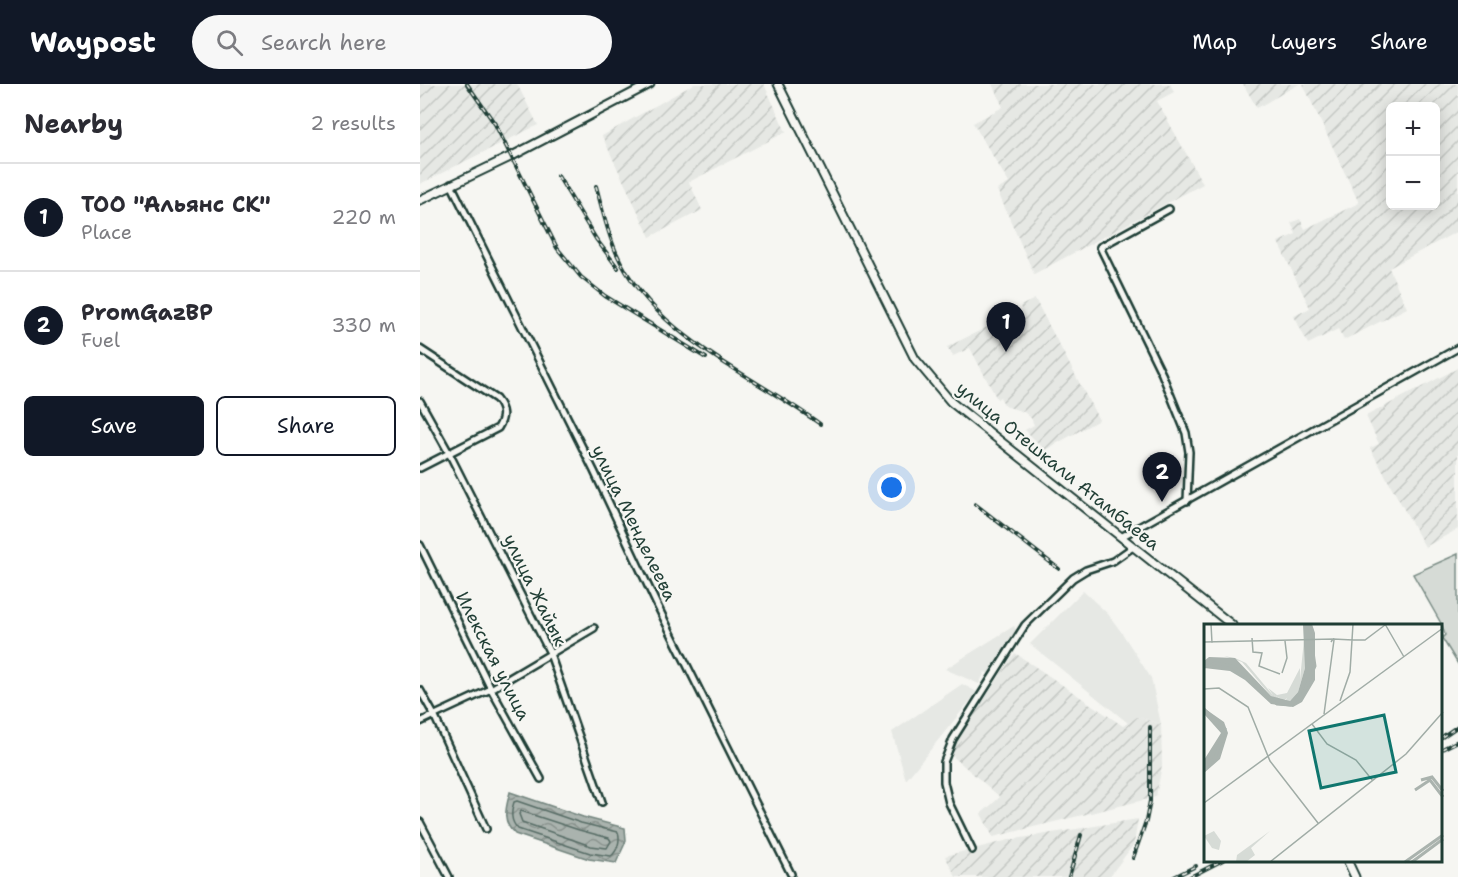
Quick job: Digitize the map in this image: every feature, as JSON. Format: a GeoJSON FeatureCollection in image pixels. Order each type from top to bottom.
{"type":"FeatureCollection","features":[{"type":"Feature","properties":{"kind":"street"},"geometry":{"type":"LineString","coordinates":[[420,200],[510,157],[650,84]]}},
{"type":"Feature","properties":{"kind":"street","name":"улица Отешкали Атамбаева"},"geometry":{"type":"LineString","coordinates":[[778,84],[915,359],[951,402],[1231,624]]}},
{"type":"Feature","properties":{"kind":"street","name":"улица Менделеева"},"geometry":{"type":"LineString","coordinates":[[451,184],[791,874]]}},
{"type":"Feature","properties":{"kind":"street"},"geometry":{"type":"LineString","coordinates":[[1169,209],[1100,247],[1162,374],[1186,433],[1189,452],[1187,501]]}},
{"type":"Feature","properties":{"kind":"street"},"geometry":{"type":"LineString","coordinates":[[420,348],[496,399],[503,411],[498,428],[420,468]]}},
{"type":"Feature","properties":{"kind":"street"},"geometry":{"type":"LineString","coordinates":[[1121,537],[1458,348]]}},
{"type":"Feature","properties":{"kind":"street","name":"улица Жайык"},"geometry":{"type":"LineString","coordinates":[[420,401],[449,453],[550,654],[602,802]]}},
{"type":"Feature","properties":{"kind":"street","name":"Илекская улица"},"geometry":{"type":"LineString","coordinates":[[420,545],[491,689],[541,779]]}},
{"type":"Feature","properties":{"kind":"street"},"geometry":{"type":"LineString","coordinates":[[972,850],[949,802],[944,782],[944,762],[952,739],[1025,625],[1074,578],[1086,570],[1113,561],[1134,547]]}},
{"type":"Feature","properties":{"kind":"street"},"geometry":{"type":"LineString","coordinates":[[420,722],[491,689],[594,628]]}},
{"type":"Feature","properties":{"kind":"street"},"geometry":{"type":"LineString","coordinates":[[420,690],[434,715],[486,828]]}},
{"type":"Feature","properties":{"kind":"street"},"geometry":{"type":"LineString","coordinates":[[420,822],[449,877]]}},
{"type":"Feature","properties":{"kind":"street"},"geometry":{"type":"LineString","coordinates":[[1348,862],[1355,877]]}},
{"type":"Feature","properties":{"kind":"shaded area"},"geometry":{"type":"Polygon","coordinates":[[[420,84],[517,84],[538,125],[420,184],[420,84]]]}},
{"type":"Feature","properties":{"kind":"shaded area"},"geometry":{"type":"Polygon","coordinates":[[[694,84],[764,84],[786,132],[689,182],[702,210],[650,237],[602,136],[694,84]]]}},
{"type":"Feature","properties":{"kind":"shaded area"},"geometry":{"type":"Polygon","coordinates":[[[992,84],[1170,84],[1174,92],[1157,101],[1203,184],[1034,274],[997,190],[1009,183],[973,123],[1003,107],[992,84]]]}},
{"type":"Feature","properties":{"kind":"shaded area"},"geometry":{"type":"Polygon","coordinates":[[[1243,84],[1299,84],[1257,108],[1243,84]]]}},
{"type":"Feature","properties":{"kind":"shaded area"},"geometry":{"type":"Polygon","coordinates":[[[1303,84],[1458,84],[1458,231],[1389,268],[1407,308],[1344,340],[1338,329],[1308,344],[1294,316],[1310,308],[1278,242],[1296,234],[1291,223],[1300,219],[1305,229],[1359,203],[1303,84]]]}},
{"type":"Feature","properties":{"kind":"shaded area"},"geometry":{"type":"Polygon","coordinates":[[[1035,299],[1099,420],[1045,450],[1025,430],[1034,425],[1031,418],[1024,412],[1005,406],[1000,397],[997,399],[970,348],[953,356],[947,347],[1021,310],[1020,306],[1035,299]]]}},
{"type":"Feature","properties":{"kind":"shaded area"},"geometry":{"type":"Polygon","coordinates":[[[1458,368],[1458,529],[1425,547],[1370,448],[1379,444],[1366,416],[1458,368]]]}},
{"type":"Feature","properties":{"kind":"shaded area"},"geometry":{"type":"Polygon","coordinates":[[[1458,554],[1458,664],[1443,640],[1445,635],[1443,624],[1413,574],[1458,554]]]}},
{"type":"Feature","properties":{"kind":"shaded area"},"geometry":{"type":"Polygon","coordinates":[[[1083,591],[1108,614],[1151,678],[1161,724],[1137,717],[1128,723],[1030,644],[1083,591]]]}},
{"type":"Feature","properties":{"kind":"shaded area"},"geometry":{"type":"Polygon","coordinates":[[[1014,626],[1017,633],[989,674],[985,672],[979,684],[945,669],[1014,626]]]}},
{"type":"Feature","properties":{"kind":"shaded area"},"geometry":{"type":"Polygon","coordinates":[[[1015,653],[1123,726],[1137,717],[1161,724],[1162,765],[1156,797],[993,837],[981,814],[1000,797],[950,754],[954,744],[1015,653]]]}},
{"type":"Feature","properties":{"kind":"shaded area"},"geometry":{"type":"Polygon","coordinates":[[[962,684],[977,692],[906,780],[892,732],[962,684]]]}},
{"type":"Feature","properties":{"kind":"shaded area"},"geometry":{"type":"Polygon","coordinates":[[[1138,819],[1134,844],[1109,877],[956,877],[945,856],[1009,840],[1138,819]]]}},
{"type":"Feature","properties":{"kind":"water"},"geometry":{"type":"Polygon","coordinates":[[[510,792],[583,817],[625,828],[626,841],[616,863],[589,859],[515,834],[506,819],[510,792]]]}},
{"type":"Feature","properties":{"kind":"railway"},"geometry":{"type":"LineString","coordinates":[[467,84],[495,124],[557,248],[581,277],[605,296],[706,358]]}},
{"type":"Feature","properties":{"kind":"railway"},"geometry":{"type":"LineString","coordinates":[[558,176],[596,239],[618,268]]}},
{"type":"Feature","properties":{"kind":"railway"},"geometry":{"type":"LineString","coordinates":[[596,186],[616,252],[633,281],[654,307],[678,330],[706,350],[820,424]]}},
{"type":"Feature","properties":{"kind":"railway"},"geometry":{"type":"LineString","coordinates":[[975,504],[1059,569]]}},
{"type":"Feature","properties":{"kind":"railway"},"geometry":{"type":"LineString","coordinates":[[1443,736],[1458,726]]}},
{"type":"Feature","properties":{"kind":"railway"},"geometry":{"type":"LineString","coordinates":[[1133,858],[1146,821],[1150,801],[1150,727]]}},
{"type":"Feature","properties":{"kind":"railway"},"geometry":{"type":"LineString","coordinates":[[1443,748],[1458,741]]}},
{"type":"Feature","properties":{"kind":"railway"},"geometry":{"type":"LineString","coordinates":[[1069,877],[1081,835]]}},
{"type":"Feature","properties":{"kind":"railway"},"geometry":{"type":"LineString","coordinates":[[1190,877],[1219,862]]}},
{"type":"Feature","properties":{"kind":"railway"},"geometry":{"type":"LineString","coordinates":[[1174,877],[1196,866]]}},
{"type":"Feature","properties":{"kind":"place","name":"ТОО \"Альянс СК\""},"geometry":{"type":"Point","coordinates":[1006,352]}},
{"type":"Feature","properties":{"kind":"place","name":"PromGazBP"},"geometry":{"type":"Point","coordinates":[1162,502]}}]}
